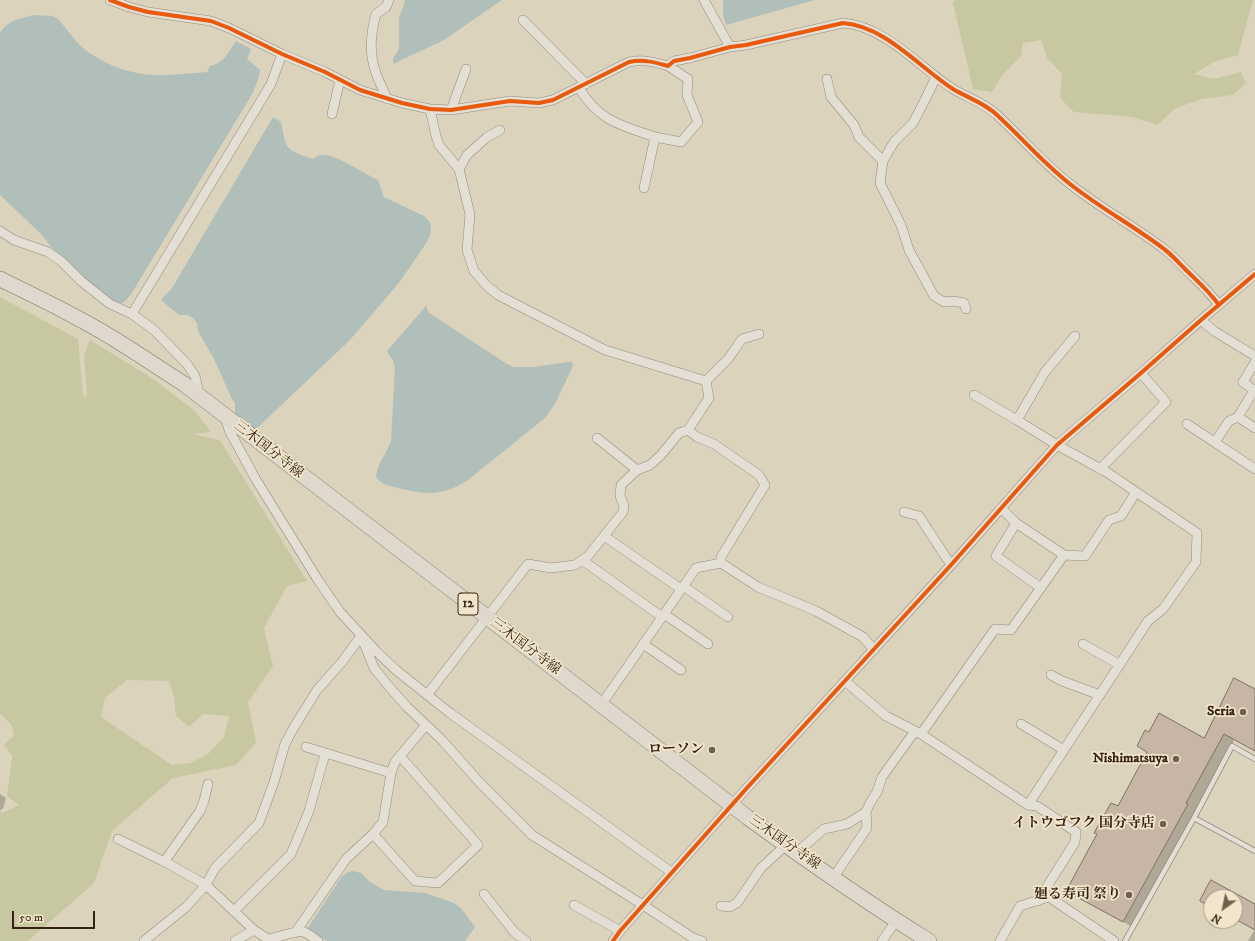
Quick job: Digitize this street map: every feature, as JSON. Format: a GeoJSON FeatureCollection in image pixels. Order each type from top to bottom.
{"type":"FeatureCollection","features":[{"type":"Feature","properties":{"kind":"main road","name":"三木国分寺線"},"geometry":{"type":"LineString","coordinates":[[0,279],[36,296],[127,346],[200,396],[225,417],[486,618],[732,805],[833,878],[929,941]]}},
{"type":"Feature","properties":{"kind":"street"},"geometry":{"type":"LineString","coordinates":[[110,0],[129,8],[148,12],[211,21],[325,72],[360,90],[387,99],[430,109],[451,110],[510,101],[539,103],[552,100],[583,86],[629,62],[637,60],[651,61],[668,66],[688,80],[687,95],[698,122],[681,142],[655,136],[620,125],[606,118],[587,101],[583,86],[523,20]]}},
{"type":"Feature","properties":{"kind":"street"},"geometry":{"type":"LineString","coordinates":[[387,99],[375,69],[372,47],[372,30],[376,14],[386,7],[389,0]]}},
{"type":"Feature","properties":{"kind":"street"},"geometry":{"type":"LineString","coordinates":[[704,0],[730,47]]}},
{"type":"Feature","properties":{"kind":"street"},"geometry":{"type":"LineString","coordinates":[[668,66],[674,61],[730,47],[843,23],[854,24],[875,32],[895,45],[954,90],[972,98],[996,114],[1045,163],[1070,184],[1165,250],[1210,294],[1219,305]]}},
{"type":"Feature","properties":{"kind":"street"},"geometry":{"type":"LineString","coordinates":[[132,314],[271,84],[282,54]]}},
{"type":"Feature","properties":{"kind":"street"},"geometry":{"type":"LineString","coordinates":[[451,110],[466,69]]}},
{"type":"Feature","properties":{"kind":"street"},"geometry":{"type":"LineString","coordinates":[[936,77],[913,123],[894,142],[883,161],[880,183],[901,225],[909,250],[934,296],[944,302],[953,301],[964,303],[966,309]]}},
{"type":"Feature","properties":{"kind":"street"},"geometry":{"type":"LineString","coordinates":[[827,79],[831,97],[854,125],[859,137],[883,161]]}},
{"type":"Feature","properties":{"kind":"street"},"geometry":{"type":"LineString","coordinates":[[332,114],[340,80]]}},
{"type":"Feature","properties":{"kind":"street"},"geometry":{"type":"LineString","coordinates":[[430,109],[439,144],[459,169],[470,214],[467,250],[474,271],[487,286],[498,295],[605,350],[706,381]]}},
{"type":"Feature","properties":{"kind":"street"},"geometry":{"type":"LineString","coordinates":[[459,169],[467,155],[486,138],[500,130]]}},
{"type":"Feature","properties":{"kind":"street"},"geometry":{"type":"LineString","coordinates":[[644,188],[655,136]]}},
{"type":"Feature","properties":{"kind":"street"},"geometry":{"type":"LineString","coordinates":[[0,231],[14,240],[48,252],[61,261],[80,281],[110,304],[132,314],[154,330],[187,364],[195,376],[200,396]]}},
{"type":"Feature","properties":{"kind":"street"},"geometry":{"type":"LineString","coordinates":[[613,941],[671,872],[951,565],[1057,445],[1255,274]]}},
{"type":"Feature","properties":{"kind":"street"},"geometry":{"type":"LineString","coordinates":[[1201,320],[1214,332],[1255,356]]}},
{"type":"Feature","properties":{"kind":"street"},"geometry":{"type":"LineString","coordinates":[[706,381],[728,359],[742,339],[759,334]]}},
{"type":"Feature","properties":{"kind":"street"},"geometry":{"type":"LineString","coordinates":[[1016,420],[1045,372],[1075,336]]}},
{"type":"Feature","properties":{"kind":"street"},"geometry":{"type":"LineString","coordinates":[[1215,442],[1228,421],[1238,417],[1255,390],[1243,382],[1255,362]]}},
{"type":"Feature","properties":{"kind":"street"},"geometry":{"type":"LineString","coordinates":[[1100,469],[1166,402],[1141,373]]}},
{"type":"Feature","properties":{"kind":"street"},"geometry":{"type":"LineString","coordinates":[[427,695],[528,564],[551,568],[575,565],[588,556],[623,512],[624,506],[620,496],[621,485],[637,470],[650,465],[661,456],[679,434],[688,430],[709,398],[706,381]]}},
{"type":"Feature","properties":{"kind":"street"},"geometry":{"type":"LineString","coordinates":[[974,395],[1100,469],[1197,533],[1196,562],[1163,609],[1148,621],[1028,806]]}},
{"type":"Feature","properties":{"kind":"street"},"geometry":{"type":"LineString","coordinates":[[225,417],[228,430],[294,542],[340,612],[361,636],[396,670],[450,713],[671,872]]}},
{"type":"Feature","properties":{"kind":"street"},"geometry":{"type":"LineString","coordinates":[[1238,417],[1255,428]]}},
{"type":"Feature","properties":{"kind":"street"},"geometry":{"type":"LineString","coordinates":[[1187,424],[1255,469]]}},
{"type":"Feature","properties":{"kind":"street"},"geometry":{"type":"LineString","coordinates":[[688,430],[697,437],[714,444],[758,474],[765,485],[721,557],[720,563]]}},
{"type":"Feature","properties":{"kind":"street"},"geometry":{"type":"LineString","coordinates":[[597,438],[637,470]]}},
{"type":"Feature","properties":{"kind":"street"},"geometry":{"type":"LineString","coordinates":[[1001,508],[1016,523],[1064,554],[1085,556],[1109,520],[1121,516],[1136,492]]}},
{"type":"Feature","properties":{"kind":"street"},"geometry":{"type":"LineString","coordinates":[[904,512],[919,516],[951,565]]}},
{"type":"Feature","properties":{"kind":"street"},"geometry":{"type":"LineString","coordinates":[[1016,523],[996,556],[1041,588]]}},
{"type":"Feature","properties":{"kind":"street"},"geometry":{"type":"LineString","coordinates":[[604,536],[682,588],[728,616]]}},
{"type":"Feature","properties":{"kind":"street"},"geometry":{"type":"LineString","coordinates":[[833,878],[867,828],[866,812],[877,792],[882,777],[918,733],[995,629],[1011,630],[1064,554]]}},
{"type":"Feature","properties":{"kind":"street"},"geometry":{"type":"LineString","coordinates":[[582,560],[663,616],[708,644]]}},
{"type":"Feature","properties":{"kind":"street"},"geometry":{"type":"LineString","coordinates":[[600,705],[696,568],[720,563],[758,587],[816,611],[863,637],[874,650]]}},
{"type":"Feature","properties":{"kind":"street"},"geometry":{"type":"LineString","coordinates":[[361,636],[374,668],[407,707],[441,739],[481,784],[532,835],[643,904],[693,938],[702,941]]}},
{"type":"Feature","properties":{"kind":"street"},"geometry":{"type":"LineString","coordinates":[[144,941],[186,907],[206,885],[215,868],[258,823],[274,782],[285,744],[317,690],[342,662],[361,636]]}},
{"type":"Feature","properties":{"kind":"street"},"geometry":{"type":"LineString","coordinates":[[643,644],[681,670]]}},
{"type":"Feature","properties":{"kind":"street"},"geometry":{"type":"LineString","coordinates":[[1083,644],[1120,665]]}},
{"type":"Feature","properties":{"kind":"street"},"geometry":{"type":"LineString","coordinates":[[1051,675],[1062,681],[1100,695]]}},
{"type":"Feature","properties":{"kind":"street"},"geometry":{"type":"LineString","coordinates":[[844,681],[886,716],[918,733],[1028,806],[1037,806],[1076,832],[1075,842],[1038,901]]}},
{"type":"Feature","properties":{"kind":"street"},"geometry":{"type":"LineString","coordinates":[[1021,724],[1064,750]]}},
{"type":"Feature","properties":{"kind":"street"},"geometry":{"type":"LineString","coordinates":[[296,933],[346,859],[373,834],[383,822],[391,773],[395,762],[426,725]]}},
{"type":"Feature","properties":{"kind":"street"},"geometry":{"type":"LineString","coordinates":[[306,747],[391,773]]}},
{"type":"Feature","properties":{"kind":"street"},"geometry":{"type":"LineString","coordinates":[[234,911],[291,854],[309,811],[325,754]]}},
{"type":"Feature","properties":{"kind":"street"},"geometry":{"type":"LineString","coordinates":[[373,834],[415,881],[438,883],[478,845],[400,756]]}},
{"type":"Feature","properties":{"kind":"street"},"geometry":{"type":"LineString","coordinates":[[164,862],[200,811],[208,784]]}},
{"type":"Feature","properties":{"kind":"street"},"geometry":{"type":"LineString","coordinates":[[720,906],[729,907],[737,903],[762,868],[791,849],[824,829],[847,824],[866,812]]}},
{"type":"Feature","properties":{"kind":"street"},"geometry":{"type":"LineString","coordinates":[[118,839],[206,885],[254,930],[268,939],[287,934],[304,932],[318,941]]}},
{"type":"Feature","properties":{"kind":"street"},"geometry":{"type":"LineString","coordinates":[[484,894],[515,933],[526,941]]}},
{"type":"Feature","properties":{"kind":"street"},"geometry":{"type":"LineString","coordinates":[[1000,941],[1020,906],[1049,897],[1114,941]]}},
{"type":"Feature","properties":{"kind":"street"},"geometry":{"type":"LineString","coordinates":[[574,905],[620,931]]}},
{"type":"Feature","properties":{"kind":"street"},"geometry":{"type":"LineString","coordinates":[[882,941],[896,920]]}},
{"type":"Feature","properties":{"kind":"street"},"geometry":{"type":"LineString","coordinates":[[235,941],[254,930]]}},
{"type":"Feature","properties":{"kind":"lane"},"geometry":{"type":"LineString","coordinates":[[1126,941],[1232,746],[1255,759]]}},
{"type":"Feature","properties":{"kind":"lane"},"geometry":{"type":"LineString","coordinates":[[1194,818],[1255,850]]}},
{"type":"Feature","properties":{"kind":"green space"},"geometry":{"type":"Polygon","coordinates":[[[956,0],[1254,0],[1238,55],[1214,62],[1194,74],[1213,79],[1241,72],[1246,83],[1233,95],[1202,99],[1176,108],[1157,125],[1133,117],[1074,112],[1060,98],[1062,74],[1047,58],[1041,40],[1023,43],[1021,56],[1001,77],[992,92],[973,89],[953,3],[956,0]]]}},
{"type":"Feature","properties":{"kind":"green space"},"geometry":{"type":"Polygon","coordinates":[[[0,297],[78,339],[83,396],[87,397],[84,355],[90,340],[152,378],[195,411],[211,432],[192,434],[220,440],[307,581],[287,586],[264,628],[273,666],[248,702],[256,743],[236,765],[173,778],[112,831],[94,883],[28,941],[0,941],[0,813],[19,805],[7,796],[12,756],[4,744],[14,736],[12,725],[0,714],[0,297]],[[127,680],[105,698],[101,717],[172,765],[190,763],[208,754],[224,737],[229,716],[203,714],[189,727],[176,716],[174,697],[169,681],[127,680]]]}},
{"type":"Feature","properties":{"kind":"shaded area"},"geometry":{"type":"Polygon","coordinates":[[[405,0],[502,0],[444,40],[393,64],[393,59],[399,48],[399,17],[405,0]]]}},
{"type":"Feature","properties":{"kind":"shaded area"},"geometry":{"type":"Polygon","coordinates":[[[723,0],[815,0],[726,25],[723,14],[723,0]]]}},
{"type":"Feature","properties":{"kind":"shaded area"},"geometry":{"type":"Polygon","coordinates":[[[35,15],[52,16],[57,18],[83,48],[107,63],[132,72],[168,75],[207,72],[210,66],[223,60],[236,41],[251,49],[247,59],[260,70],[256,86],[248,101],[130,296],[123,303],[112,301],[87,281],[0,195],[0,33],[3,28],[11,22],[35,15]]]}},
{"type":"Feature","properties":{"kind":"shaded area"},"geometry":{"type":"Polygon","coordinates":[[[273,117],[281,122],[286,144],[291,150],[312,159],[322,155],[336,158],[378,180],[384,197],[424,216],[430,222],[431,228],[430,236],[425,245],[398,284],[350,340],[255,430],[235,415],[235,403],[214,359],[198,331],[197,323],[193,318],[187,315],[179,315],[161,300],[172,288],[273,117]]]}},
{"type":"Feature","properties":{"kind":"shaded area"},"geometry":{"type":"Polygon","coordinates":[[[426,306],[428,312],[507,364],[514,367],[533,367],[568,362],[573,364],[555,404],[545,418],[468,480],[447,490],[428,493],[386,485],[376,477],[378,468],[391,441],[395,368],[387,351],[426,306]]]}},
{"type":"Feature","properties":{"kind":"shaded area"},"geometry":{"type":"Polygon","coordinates":[[[352,871],[361,873],[370,882],[384,890],[425,893],[452,902],[461,908],[475,927],[465,941],[327,941],[307,929],[342,876],[352,871]]]}},
{"type":"Feature","properties":{"kind":"building"},"geometry":{"type":"Polygon","coordinates":[[[1234,678],[1255,689],[1255,751],[1224,734],[1186,803],[1188,804],[1123,922],[1066,891],[1097,834],[1094,833],[1111,803],[1118,806],[1147,752],[1137,746],[1145,730],[1149,732],[1159,713],[1204,738],[1234,678]]]}},
{"type":"Feature","properties":{"kind":"building"},"geometry":{"type":"Polygon","coordinates":[[[1211,880],[1228,889],[1206,889],[1211,880]]]}},
{"type":"Feature","properties":{"kind":"building"},"geometry":{"type":"Polygon","coordinates":[[[1203,895],[1203,903],[1200,901],[1203,895]]]}},
{"type":"Feature","properties":{"kind":"building"},"geometry":{"type":"Polygon","coordinates":[[[1243,897],[1255,904],[1255,930],[1243,923],[1243,897]]]}},
{"type":"Feature","properties":{"kind":"cycle path"},"geometry":{"type":"LineString","coordinates":[[110,0],[148,12],[211,21],[325,72],[360,90],[402,103],[430,109],[451,110],[510,101],[539,103],[553,100],[629,62],[644,61],[668,66],[674,61],[730,47],[746,45],[843,23],[858,26],[873,31],[887,39],[953,89],[992,111],[1051,168],[1070,184],[1169,253],[1207,290],[1219,305]]}},
{"type":"Feature","properties":{"kind":"cycle path"},"geometry":{"type":"LineString","coordinates":[[613,941],[620,931],[746,789],[951,565],[1057,445],[1255,274]]}},
{"type":"Feature","properties":{"kind":"place","name":"Seria"},"geometry":{"type":"Point","coordinates":[1243,712]}},
{"type":"Feature","properties":{"kind":"place","name":"ローソン"},"geometry":{"type":"Point","coordinates":[712,750]}},
{"type":"Feature","properties":{"kind":"place","name":"Nishimatsuya"},"geometry":{"type":"Point","coordinates":[1176,759]}},
{"type":"Feature","properties":{"kind":"place","name":"イトウゴフク 国分寺店"},"geometry":{"type":"Point","coordinates":[1163,824]}},
{"type":"Feature","properties":{"kind":"place","name":"廻る寿司 祭り"},"geometry":{"type":"Point","coordinates":[1129,895]}}]}
